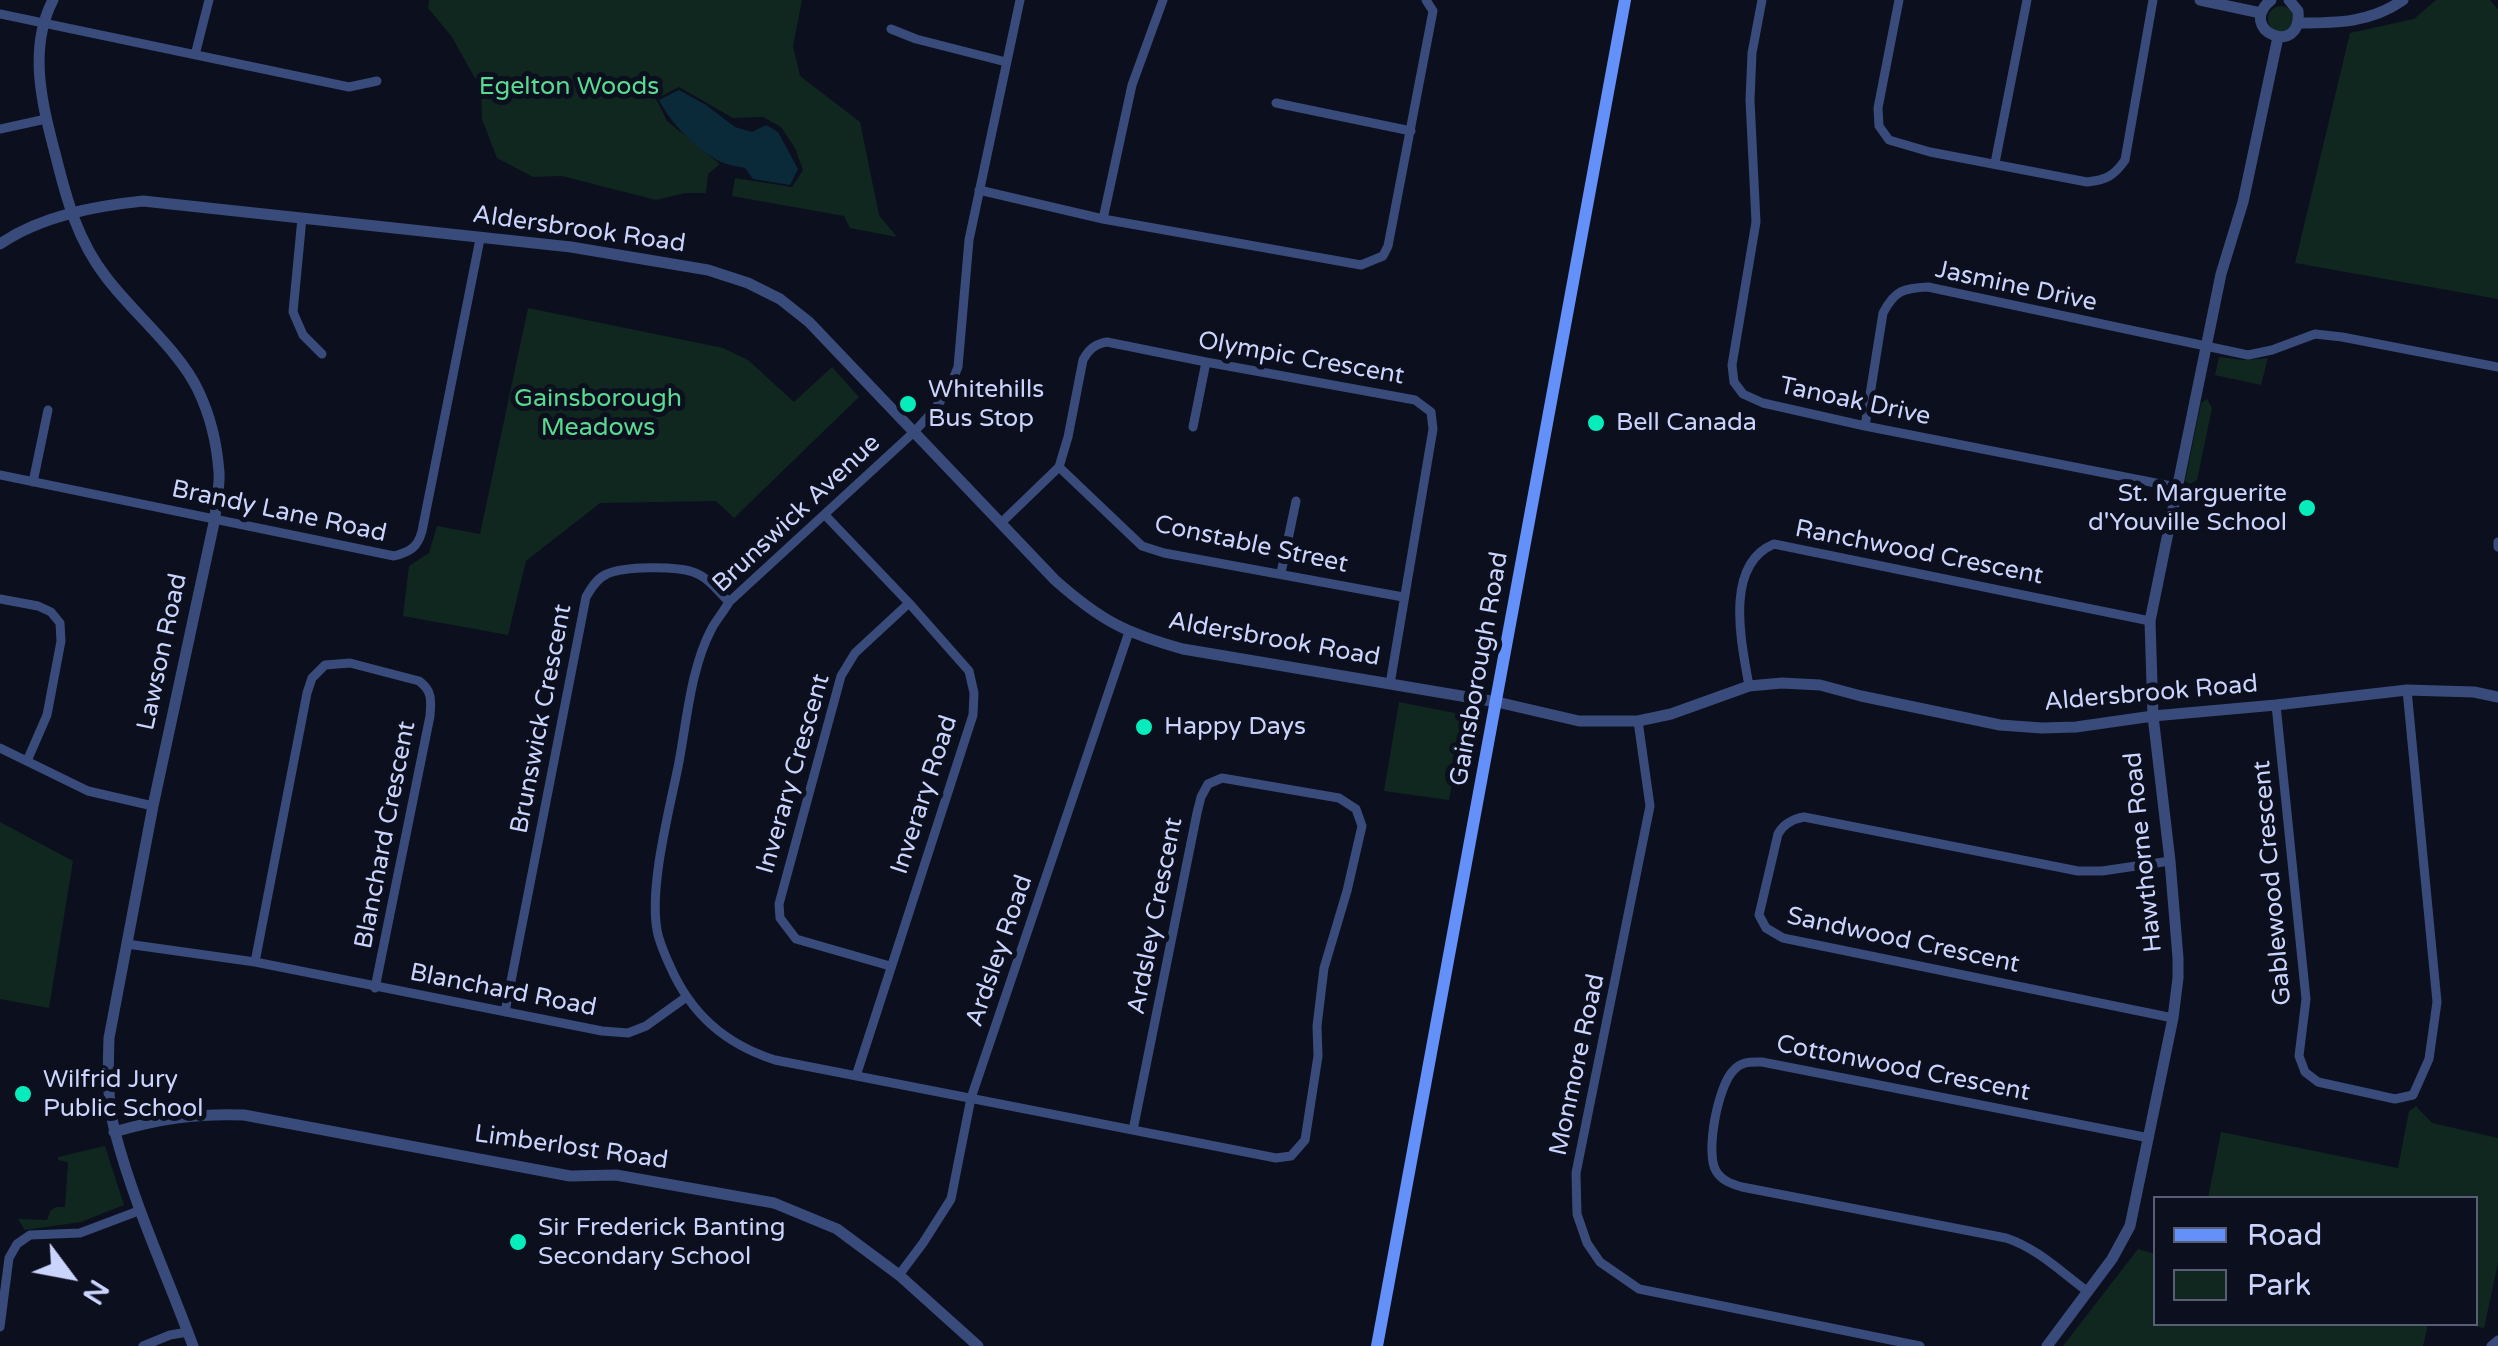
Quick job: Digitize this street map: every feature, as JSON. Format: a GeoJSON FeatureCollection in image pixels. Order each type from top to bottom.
{"type":"FeatureCollection","features":[{"type":"Feature","properties":{"kind":"main road","name":"Gainsborough Road"},"geometry":{"type":"LineString","coordinates":[[1377,1346],[1625,0]]}},
{"type":"Feature","properties":{"kind":"street","name":"Lawson Road"},"geometry":{"type":"LineString","coordinates":[[54,0],[44,25],[39,88],[70,214],[106,277],[197,388],[211,426],[219,473],[215,518],[153,806],[109,1038],[108,1076],[114,1132],[193,1346]]}},
{"type":"Feature","properties":{"kind":"street"},"geometry":{"type":"LineString","coordinates":[[194,55],[208,0]]}},
{"type":"Feature","properties":{"kind":"street","name":"Brunswick Avenue"},"geometry":{"type":"LineString","coordinates":[[971,1098],[775,1060],[729,1039],[685,998],[657,930],[656,894],[698,666],[711,630],[729,602],[942,403],[958,367],[969,240],[1020,0]]}},
{"type":"Feature","properties":{"kind":"street"},"geometry":{"type":"LineString","coordinates":[[1102,219],[1132,85],[1164,0]]}},
{"type":"Feature","properties":{"kind":"street"},"geometry":{"type":"LineString","coordinates":[[980,190],[1102,219],[1361,265],[1383,256],[1433,12],[1426,0]]}},
{"type":"Feature","properties":{"kind":"street","name":"Tanoak Drive"},"geometry":{"type":"LineString","coordinates":[[1762,0],[1752,53],[1750,100],[1756,222],[1732,365],[1734,382],[1743,394],[1762,403],[1865,426],[2176,487]]}},
{"type":"Feature","properties":{"kind":"street"},"geometry":{"type":"LineString","coordinates":[[1899,0],[1878,108],[1878,126],[1889,140],[2087,182],[2105,180],[2116,173],[2124,160],[2153,0]]}},
{"type":"Feature","properties":{"kind":"street"},"geometry":{"type":"LineString","coordinates":[[1995,162],[2027,0]]}},
{"type":"Feature","properties":{"kind":"street"},"geometry":{"type":"LineString","coordinates":[[2200,0],[2261,12]]}},
{"type":"Feature","properties":{"kind":"street"},"geometry":{"type":"LineString","coordinates":[[2271,0],[2261,12],[2261,21],[2270,34],[2278,37],[2290,34],[2298,23],[2298,11],[2289,0]]}},
{"type":"Feature","properties":{"kind":"street"},"geometry":{"type":"LineString","coordinates":[[2298,23],[2352,22],[2385,12],[2402,0]]}},
{"type":"Feature","properties":{"kind":"street"},"geometry":{"type":"LineString","coordinates":[[0,14],[349,87],[377,81]]}},
{"type":"Feature","properties":{"kind":"street"},"geometry":{"type":"LineString","coordinates":[[891,29],[1006,62]]}},
{"type":"Feature","properties":{"kind":"street","name":"Hawthorne Road"},"geometry":{"type":"LineString","coordinates":[[2047,1346],[2112,1259],[2130,1226],[2173,1018],[2178,958],[2153,716],[2150,621],[2220,274],[2243,202],[2278,37]]}},
{"type":"Feature","properties":{"kind":"street"},"geometry":{"type":"LineString","coordinates":[[1276,103],[1411,131]]}},
{"type":"Feature","properties":{"kind":"street"},"geometry":{"type":"LineString","coordinates":[[0,130],[46,119]]}},
{"type":"Feature","properties":{"kind":"street","name":"Aldersbrook Road"},"geometry":{"type":"LineString","coordinates":[[0,244],[70,214],[144,201],[571,247],[708,270],[780,298],[809,322],[1054,580],[1113,625],[1183,649],[1497,702],[1579,721],[1638,720],[1671,714],[1749,686],[1782,683],[1820,684],[2000,725],[2042,728],[2407,690],[2474,692],[2498,697]]}},
{"type":"Feature","properties":{"kind":"street"},"geometry":{"type":"LineString","coordinates":[[302,218],[293,312],[302,334],[322,354]]}},
{"type":"Feature","properties":{"kind":"street","name":"Brandy Lane Road"},"geometry":{"type":"LineString","coordinates":[[0,475],[394,556],[409,552],[419,543],[480,239]]}},
{"type":"Feature","properties":{"kind":"street","name":"Jasmine Drive"},"geometry":{"type":"LineString","coordinates":[[1865,426],[1884,312],[1892,296],[1910,288],[1928,287],[2205,347]]}},
{"type":"Feature","properties":{"kind":"street"},"geometry":{"type":"LineString","coordinates":[[2205,347],[2248,355],[2315,334],[2498,367]]}},
{"type":"Feature","properties":{"kind":"street","name":"Olympic Crescent"},"geometry":{"type":"LineString","coordinates":[[1059,466],[1083,360],[1098,343],[1415,400],[1431,412],[1433,429],[1390,684]]}},
{"type":"Feature","properties":{"kind":"street"},"geometry":{"type":"LineString","coordinates":[[1193,427],[1206,362]]}},
{"type":"Feature","properties":{"kind":"street"},"geometry":{"type":"LineString","coordinates":[[33,482],[48,410]]}},
{"type":"Feature","properties":{"kind":"street"},"geometry":{"type":"LineString","coordinates":[[1001,523],[1059,466]]}},
{"type":"Feature","properties":{"kind":"street","name":"Constable Street"},"geometry":{"type":"LineString","coordinates":[[1059,466],[1142,546],[1403,598]]}},
{"type":"Feature","properties":{"kind":"street"},"geometry":{"type":"LineString","coordinates":[[1281,573],[1296,500]]}},
{"type":"Feature","properties":{"kind":"street","name":"Inverary Road"},"geometry":{"type":"LineString","coordinates":[[824,515],[968,671],[974,693],[973,714],[856,1076]]}},
{"type":"Feature","properties":{"kind":"street","name":"Ranchwood Crescent"},"geometry":{"type":"LineString","coordinates":[[1749,686],[1739,616],[1742,587],[1758,553],[1774,544],[2150,621]]}},
{"type":"Feature","properties":{"kind":"street","name":"Brunswick Crescent"},"geometry":{"type":"LineString","coordinates":[[505,1012],[586,597],[606,574],[656,567],[690,570],[704,577],[729,602]]}},
{"type":"Feature","properties":{"kind":"street"},"geometry":{"type":"LineString","coordinates":[[0,599],[38,606],[51,612],[60,623],[61,642],[47,715],[27,762]]}},
{"type":"Feature","properties":{"kind":"street","name":"Inverary Crescent"},"geometry":{"type":"LineString","coordinates":[[890,966],[796,940],[780,918],[778,904],[841,676],[855,653],[909,603]]}},
{"type":"Feature","properties":{"kind":"street","name":"Ardsley Road"},"geometry":{"type":"LineString","coordinates":[[899,1275],[951,1199],[971,1098],[1129,632]]}},
{"type":"Feature","properties":{"kind":"street","name":"Blanchard Crescent"},"geometry":{"type":"LineString","coordinates":[[254,962],[307,692],[312,678],[324,665],[350,663],[419,681],[431,695],[375,988]]}},
{"type":"Feature","properties":{"kind":"street","name":"Gablewood Crescent"},"geometry":{"type":"LineString","coordinates":[[2276,706],[2306,999],[2299,1056],[2305,1072],[2318,1082],[2395,1099],[2412,1095],[2429,1059],[2437,1002],[2407,690]]}},
{"type":"Feature","properties":{"kind":"street","name":"Monmore Road"},"geometry":{"type":"LineString","coordinates":[[1638,720],[1650,806],[1576,1173],[1578,1214],[1588,1244],[1600,1262],[1639,1289],[1920,1346]]}},
{"type":"Feature","properties":{"kind":"street"},"geometry":{"type":"LineString","coordinates":[[0,748],[88,791],[153,806]]}},
{"type":"Feature","properties":{"kind":"street","name":"Ardsley Crescent"},"geometry":{"type":"LineString","coordinates":[[971,1098],[1133,1130],[1276,1158],[1290,1156],[1304,1140],[1318,1056],[1317,1026],[1324,968],[1362,826],[1356,808],[1339,798],[1242,780],[1222,778],[1208,784],[1197,813],[1133,1130]]}},
{"type":"Feature","properties":{"kind":"street","name":"Sandwood Crescent"},"geometry":{"type":"LineString","coordinates":[[2170,861],[2078,872],[1804,817],[1792,820],[1778,834],[1759,915],[1766,928],[1782,938],[2173,1018]]}},
{"type":"Feature","properties":{"kind":"street","name":"Blanchard Road"},"geometry":{"type":"LineString","coordinates":[[127,944],[254,962],[602,1031],[628,1033],[646,1026],[685,998]]}},
{"type":"Feature","properties":{"kind":"street","name":"Cottonwood Crescent"},"geometry":{"type":"LineString","coordinates":[[2087,1290],[2036,1252],[2006,1238],[1726,1181],[1714,1168],[1712,1151],[1726,1080],[1745,1062],[1762,1062],[2149,1138]]}},
{"type":"Feature","properties":{"kind":"street","name":"Limberlost Road"},"geometry":{"type":"LineString","coordinates":[[114,1132],[159,1119],[244,1115],[570,1176],[616,1175],[774,1204],[837,1229],[899,1275],[978,1346]]}},
{"type":"Feature","properties":{"kind":"street"},"geometry":{"type":"LineString","coordinates":[[0,1327],[9,1258],[18,1244],[30,1236],[80,1233],[141,1210]]}},
{"type":"Feature","properties":{"kind":"street"},"geometry":{"type":"LineString","coordinates":[[143,1346],[170,1334],[188,1332]]}},
{"type":"Feature","properties":{"kind":"street"},"geometry":{"type":"LineString","coordinates":[[2490,1346],[2498,1340]]}},
{"type":"Feature","properties":{"kind":"green space","name":"Egelton Woods"},"geometry":{"type":"Polygon","coordinates":[[[429,0],[802,0],[793,46],[800,76],[860,122],[879,215],[897,237],[850,228],[844,216],[732,196],[735,178],[792,187],[803,170],[795,148],[781,127],[763,117],[733,118],[679,87],[656,99],[667,121],[720,164],[708,174],[706,193],[656,200],[562,176],[533,177],[497,158],[482,119],[481,89],[452,37],[428,8],[429,0]]]}},
{"type":"Feature","properties":{"kind":"green space"},"geometry":{"type":"Polygon","coordinates":[[[2436,0],[2490,0],[2498,9],[2498,299],[2295,263],[2350,33],[2414,19],[2436,0]]]}},
{"type":"Feature","properties":{"kind":"green space"},"geometry":{"type":"Polygon","coordinates":[[[2281,6],[2290,10],[2294,19],[2290,28],[2281,32],[2272,28],[2268,19],[2272,10],[2281,6]]]}},
{"type":"Feature","properties":{"kind":"green space","name":"Gainsborough Meadows"},"geometry":{"type":"Polygon","coordinates":[[[528,308],[723,348],[748,360],[794,402],[832,367],[859,397],[734,518],[716,501],[600,503],[526,561],[508,635],[403,616],[409,566],[429,553],[437,526],[480,534],[528,308]]]}},
{"type":"Feature","properties":{"kind":"green space"},"geometry":{"type":"Polygon","coordinates":[[[2219,357],[2268,358],[2261,385],[2215,375],[2219,357]]]}},
{"type":"Feature","properties":{"kind":"green space"},"geometry":{"type":"Polygon","coordinates":[[[2207,399],[2212,408],[2197,480],[2190,484],[2185,481],[2201,403],[2207,399]]]}},
{"type":"Feature","properties":{"kind":"green space"},"geometry":{"type":"Polygon","coordinates":[[[1399,702],[1465,715],[1449,800],[1384,791],[1399,702]]]}},
{"type":"Feature","properties":{"kind":"green space"},"geometry":{"type":"Polygon","coordinates":[[[0,822],[73,861],[49,1008],[0,999],[0,822]]]}},
{"type":"Feature","properties":{"kind":"green space"},"geometry":{"type":"Polygon","coordinates":[[[2416,1106],[2432,1123],[2498,1138],[2498,1263],[2484,1328],[2472,1326],[2478,1326],[2478,1196],[2208,1196],[2221,1132],[2398,1168],[2409,1111],[2416,1106]]]}},
{"type":"Feature","properties":{"kind":"green space"},"geometry":{"type":"Polygon","coordinates":[[[105,1146],[124,1205],[81,1222],[25,1230],[18,1219],[47,1220],[50,1211],[65,1207],[68,1162],[58,1157],[105,1146]]]}},
{"type":"Feature","properties":{"kind":"green space"},"geometry":{"type":"Polygon","coordinates":[[[2138,1249],[2153,1253],[2153,1326],[2428,1326],[2423,1346],[2063,1346],[2138,1249]]]}},
{"type":"Feature","properties":{"kind":"water"},"geometry":{"type":"Polygon","coordinates":[[[679,90],[735,127],[752,132],[766,125],[778,132],[798,169],[790,185],[753,179],[745,168],[721,162],[694,143],[659,100],[679,90]]]}},
{"type":"Feature","properties":{"kind":"place","name":"Whitehills Bus Stop"},"geometry":{"type":"Point","coordinates":[908,404]}},
{"type":"Feature","properties":{"kind":"place","name":"Bell Canada"},"geometry":{"type":"Point","coordinates":[1596,423]}},
{"type":"Feature","properties":{"kind":"place","name":"St. Marguerite d'Youville School"},"geometry":{"type":"Point","coordinates":[2307,508]}},
{"type":"Feature","properties":{"kind":"place","name":"Happy Days"},"geometry":{"type":"Point","coordinates":[1144,727]}},
{"type":"Feature","properties":{"kind":"place","name":"Wilfrid Jury Public School"},"geometry":{"type":"Point","coordinates":[23,1094]}},
{"type":"Feature","properties":{"kind":"place","name":"Sir Frederick Banting Secondary School"},"geometry":{"type":"Point","coordinates":[518,1242]}}]}
